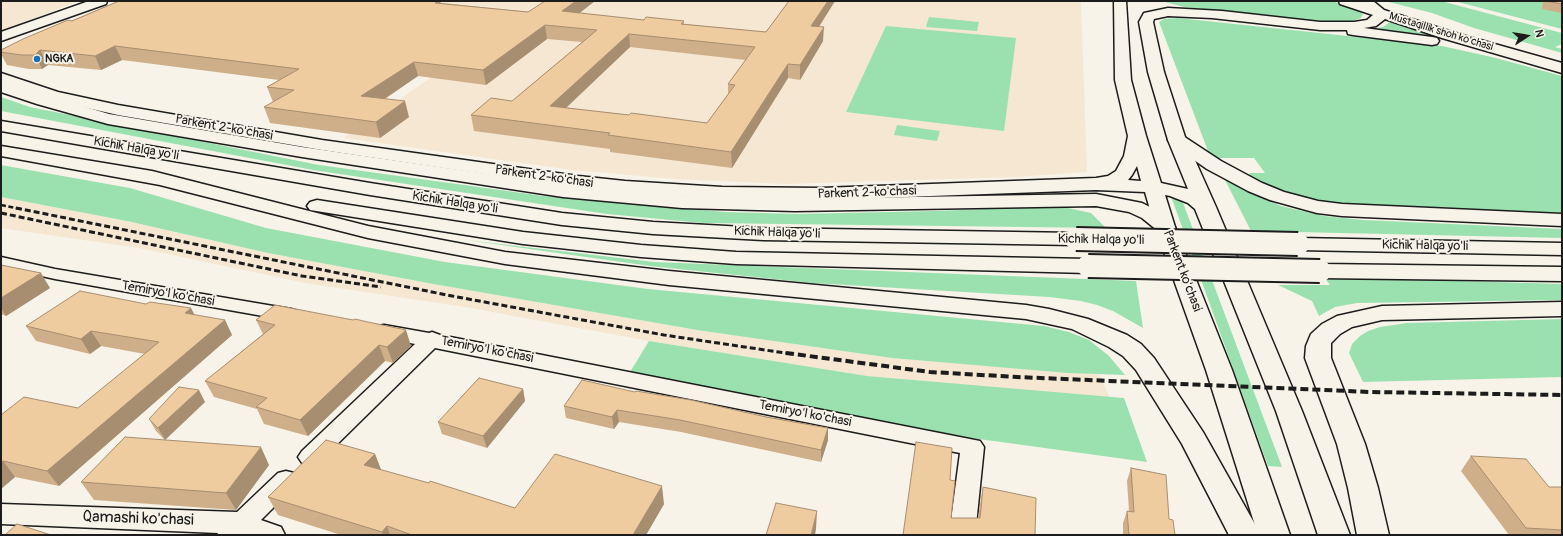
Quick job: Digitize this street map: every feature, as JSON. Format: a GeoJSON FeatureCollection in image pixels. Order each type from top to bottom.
{"type":"FeatureCollection","features":[{"type":"Feature","properties":{"kind":"main road"},"geometry":{"type":"LineString","coordinates":[[1,37],[101,1]]}},
{"type":"Feature","properties":{"kind":"main road","name":"Parkent ko'chasi"},"geometry":{"type":"LineString","coordinates":[[1120,1],[1123,80],[1137,136],[1165,227],[1219,370],[1274,535]]}},
{"type":"Feature","properties":{"kind":"main road"},"geometry":{"type":"LineString","coordinates":[[1151,1],[1172,9],[1310,25],[1500,51]]}},
{"type":"Feature","properties":{"kind":"main road","name":"Mustaqillik shoh ko'chasi"},"geometry":{"type":"LineString","coordinates":[[1344,1],[1500,51],[1562,68]]}},
{"type":"Feature","properties":{"kind":"main road"},"geometry":{"type":"LineString","coordinates":[[1310,25],[1337,27],[1362,25],[1374,21],[1380,13],[1366,1]]}},
{"type":"Feature","properties":{"kind":"main road","name":"Mustaqillik shoh ko'chasi"},"geometry":{"type":"LineString","coordinates":[[1366,1],[1562,59]]}},
{"type":"Feature","properties":{"kind":"main road"},"geometry":{"type":"LineString","coordinates":[[1222,15],[1163,12],[1149,16],[1146,22],[1156,72],[1177,140],[1206,207],[1288,411],[1334,535]]}},
{"type":"Feature","properties":{"kind":"main road","name":"Parkent 2-ko'chasi"},"geometry":{"type":"LineString","coordinates":[[1,78],[54,96],[118,110],[322,145],[578,182],[625,187],[722,193],[821,194],[1096,184],[1153,187],[1182,193],[1195,199],[1206,207]]}},
{"type":"Feature","properties":{"kind":"main road"},"geometry":{"type":"LineString","coordinates":[[1,87],[43,101],[108,119],[302,152],[563,191],[682,202],[781,205],[1096,200],[1135,207],[1150,214],[1165,227]]}},
{"type":"Feature","properties":{"kind":"main road","name":"Kichik Halqa yo'li"},"geometry":{"type":"LineString","coordinates":[[1,126],[362,188],[562,219],[653,228],[763,234],[1562,249]]}},
{"type":"Feature","properties":{"kind":"main road","name":"Parkent 2-ko'chasi"},"geometry":{"type":"LineString","coordinates":[[1096,184],[1114,180],[1123,175],[1133,156],[1137,136]]}},
{"type":"Feature","properties":{"kind":"main road"},"geometry":{"type":"LineString","coordinates":[[1177,140],[1214,165],[1255,187],[1278,196],[1317,207],[1342,210],[1562,220]]}},
{"type":"Feature","properties":{"kind":"main road","name":"Kichik Halqa yo'li"},"geometry":{"type":"LineString","coordinates":[[1,151],[382,217],[523,238],[641,251],[736,258],[1320,271],[1562,274]]}},
{"type":"Feature","properties":{"kind":"main road"},"geometry":{"type":"LineString","coordinates":[[152,177],[368,232],[505,258],[669,278],[1026,312],[1080,324],[1118,341],[1132,350],[1145,364],[1194,439],[1245,535]]}},
{"type":"Feature","properties":{"kind":"main road"},"geometry":{"type":"LineString","coordinates":[[1373,535],[1363,488],[1351,444],[1318,358],[1318,346],[1320,340],[1331,329],[1345,321],[1382,313],[1562,309]]}},
{"type":"Feature","properties":{"kind":"street","name":"Temiryo'l ko'chasi"},"geometry":{"type":"LineString","coordinates":[[1,262],[56,274],[306,318]]}},
{"type":"Feature","properties":{"kind":"street","name":"Temiryo'l ko'chasi"},"geometry":{"type":"LineString","coordinates":[[369,328],[432,339],[972,447],[962,535]]}},
{"type":"Feature","properties":{"kind":"street"},"geometry":{"type":"LineString","coordinates":[[236,529],[432,339]]}},
{"type":"Feature","properties":{"kind":"street","name":"Qamashi ko'chasi"},"geometry":{"type":"LineString","coordinates":[[1,514],[236,529],[272,535]]}},
{"type":"Feature","properties":{"kind":"shaded area"},"geometry":{"type":"Polygon","coordinates":[[[1,1],[79,1],[1,31],[1,1]]]}},
{"type":"Feature","properties":{"kind":"shaded area"},"geometry":{"type":"Polygon","coordinates":[[[399,1],[1081,1],[1087,172],[1016,177],[786,184],[675,179],[572,170],[344,138],[522,14],[399,1]]]}},
{"type":"Feature","properties":{"kind":"shaded area"},"geometry":{"type":"Polygon","coordinates":[[[1,197],[127,221],[268,253],[428,283],[697,330],[892,358],[1099,374],[1110,398],[867,376],[649,341],[465,307],[305,283],[139,248],[1,228],[1,197]]]}},
{"type":"Feature","properties":{"kind":"green space"},"geometry":{"type":"Polygon","coordinates":[[[1161,1],[1333,1],[1357,10],[1363,14],[1361,18],[1353,21],[1328,22],[1184,7],[1161,1]]]}},
{"type":"Feature","properties":{"kind":"green space"},"geometry":{"type":"Polygon","coordinates":[[[1385,1],[1441,1],[1562,33],[1562,44],[1555,47],[1562,49],[1562,53],[1474,28],[1432,13],[1385,1]]]}},
{"type":"Feature","properties":{"kind":"green space"},"geometry":{"type":"Polygon","coordinates":[[[1454,1],[1562,1],[1562,29],[1454,1]]]}},
{"type":"Feature","properties":{"kind":"green space"},"geometry":{"type":"Polygon","coordinates":[[[929,17],[979,22],[977,31],[926,27],[929,17]]]}},
{"type":"Feature","properties":{"kind":"green space"},"geometry":{"type":"Polygon","coordinates":[[[1178,18],[1442,46],[1496,58],[1562,76],[1562,213],[1326,203],[1289,196],[1252,178],[1249,173],[1265,173],[1254,158],[1216,158],[1208,151],[1159,22],[1164,19],[1178,18]]]}},
{"type":"Feature","properties":{"kind":"green space"},"geometry":{"type":"Polygon","coordinates":[[[1390,22],[1434,37],[1367,30],[1383,27],[1390,22]]]}},
{"type":"Feature","properties":{"kind":"green space"},"geometry":{"type":"Polygon","coordinates":[[[886,26],[1016,38],[1004,131],[846,112],[886,26]]]}},
{"type":"Feature","properties":{"kind":"green space"},"geometry":{"type":"Polygon","coordinates":[[[1,97],[30,107],[319,165],[544,196],[725,212],[797,214],[935,211],[1059,206],[1091,213],[1106,228],[703,223],[607,214],[313,170],[1,111],[1,97]]]}},
{"type":"Feature","properties":{"kind":"green space"},"geometry":{"type":"Polygon","coordinates":[[[897,125],[940,131],[937,141],[894,135],[897,125]]]}},
{"type":"Feature","properties":{"kind":"green space"},"geometry":{"type":"Polygon","coordinates":[[[1,165],[130,188],[266,228],[445,262],[648,289],[1044,326],[1069,332],[1089,340],[1109,356],[1125,375],[1068,373],[892,358],[697,330],[428,283],[268,253],[127,221],[1,197],[1,165]]]}},
{"type":"Feature","properties":{"kind":"green space"},"geometry":{"type":"Polygon","coordinates":[[[1225,180],[1281,206],[1324,216],[1363,220],[1562,229],[1562,238],[1251,231],[1225,180]]]}},
{"type":"Feature","properties":{"kind":"green space"},"geometry":{"type":"Polygon","coordinates":[[[1172,199],[1182,200],[1282,467],[1268,466],[1172,199]]]}},
{"type":"Feature","properties":{"kind":"green space"},"geometry":{"type":"Polygon","coordinates":[[[466,240],[654,262],[1136,281],[1143,328],[1113,311],[1081,301],[1049,297],[812,283],[650,266],[466,240]]]}},
{"type":"Feature","properties":{"kind":"green space"},"geometry":{"type":"Polygon","coordinates":[[[1324,277],[1562,284],[1562,300],[1357,303],[1335,307],[1319,316],[1312,301],[1278,285],[1330,285],[1324,277]]]}},
{"type":"Feature","properties":{"kind":"green space"},"geometry":{"type":"Polygon","coordinates":[[[1562,319],[1562,377],[1363,382],[1349,353],[1352,344],[1360,336],[1368,331],[1380,327],[1407,323],[1562,319]]]}},
{"type":"Feature","properties":{"kind":"green space"},"geometry":{"type":"Polygon","coordinates":[[[649,341],[867,376],[1124,398],[1147,462],[957,436],[630,372],[649,341]]]}},
{"type":"Feature","properties":{"kind":"building"},"geometry":{"type":"Polygon","coordinates":[[[119,1],[438,1],[435,3],[528,12],[545,1],[576,1],[562,11],[644,20],[646,17],[684,21],[681,24],[766,32],[789,1],[828,1],[811,26],[824,27],[800,65],[788,64],[731,152],[608,135],[610,133],[471,115],[491,98],[512,101],[597,30],[545,25],[483,70],[414,62],[361,96],[405,101],[376,122],[264,107],[294,90],[267,87],[299,69],[115,46],[95,56],[40,50],[35,55],[21,55],[1,52],[1,50],[23,39],[68,20],[72,21],[119,1]],[[629,34],[550,106],[629,115],[631,113],[707,123],[735,85],[728,84],[755,47],[629,34]]]}},
{"type":"Feature","properties":{"kind":"building"},"geometry":{"type":"Polygon","coordinates":[[[1546,1],[1562,1],[1562,4],[1546,1]]]}},
{"type":"Feature","properties":{"kind":"building"},"geometry":{"type":"Polygon","coordinates":[[[1,265],[41,273],[1,298],[1,265]]]}},
{"type":"Feature","properties":{"kind":"building"},"geometry":{"type":"Polygon","coordinates":[[[80,291],[146,304],[150,302],[191,308],[185,313],[225,320],[47,471],[3,461],[1,463],[1,415],[24,397],[78,408],[159,342],[91,331],[81,339],[26,326],[80,291]]]}},
{"type":"Feature","properties":{"kind":"building"},"geometry":{"type":"Polygon","coordinates":[[[275,305],[353,320],[355,319],[406,330],[387,347],[379,345],[300,420],[256,407],[267,398],[205,381],[275,325],[256,320],[275,305]]]}},
{"type":"Feature","properties":{"kind":"building"},"geometry":{"type":"Polygon","coordinates":[[[479,378],[523,389],[483,436],[438,422],[479,378]]]}},
{"type":"Feature","properties":{"kind":"building"},"geometry":{"type":"Polygon","coordinates":[[[582,380],[635,392],[691,400],[766,417],[828,428],[821,450],[680,420],[617,410],[612,417],[564,406],[582,380]]]}},
{"type":"Feature","properties":{"kind":"building"},"geometry":{"type":"Polygon","coordinates":[[[179,387],[199,390],[158,428],[149,419],[179,387]]]}},
{"type":"Feature","properties":{"kind":"building"},"geometry":{"type":"Polygon","coordinates":[[[125,437],[261,447],[226,493],[81,482],[125,437]]]}},
{"type":"Feature","properties":{"kind":"building"},"geometry":{"type":"Polygon","coordinates":[[[326,440],[375,454],[364,465],[429,483],[430,481],[515,508],[555,454],[662,486],[633,535],[412,535],[387,526],[382,532],[268,497],[326,440]]]}},
{"type":"Feature","properties":{"kind":"building"},"geometry":{"type":"Polygon","coordinates":[[[916,442],[952,448],[950,480],[955,481],[951,518],[980,518],[983,487],[1036,498],[1035,535],[903,535],[916,442]]]}},
{"type":"Feature","properties":{"kind":"building"},"geometry":{"type":"Polygon","coordinates":[[[1471,456],[1526,459],[1549,487],[1562,487],[1562,530],[1526,528],[1471,456]]]}},
{"type":"Feature","properties":{"kind":"building"},"geometry":{"type":"Polygon","coordinates":[[[1131,468],[1166,475],[1169,519],[1173,520],[1175,535],[1129,535],[1127,511],[1134,512],[1131,468]]]}},
{"type":"Feature","properties":{"kind":"building"},"geometry":{"type":"Polygon","coordinates":[[[776,503],[817,511],[811,535],[766,535],[776,503]]]}},
{"type":"Feature","properties":{"kind":"building"},"geometry":{"type":"Polygon","coordinates":[[[17,524],[51,535],[5,535],[17,524]]]}},
{"type":"Feature","properties":{"kind":"railway"},"geometry":{"type":"LineString","coordinates":[[1,205],[16,208]]}},
{"type":"Feature","properties":{"kind":"railway"},"geometry":{"type":"LineString","coordinates":[[16,208],[21,209]]}},
{"type":"Feature","properties":{"kind":"railway"},"geometry":{"type":"LineString","coordinates":[[16,208],[452,296],[664,335],[792,354]]}},
{"type":"Feature","properties":{"kind":"railway"},"geometry":{"type":"LineString","coordinates":[[1,213],[302,276],[381,287]]}},
{"type":"Feature","properties":{"kind":"railway"},"geometry":{"type":"LineString","coordinates":[[786,353],[930,372],[1017,377],[1371,392],[1562,395]]}},
{"type":"Feature","properties":{"kind":"place","name":"NGKA"},"geometry":{"type":"Point","coordinates":[37,59]}}]}
